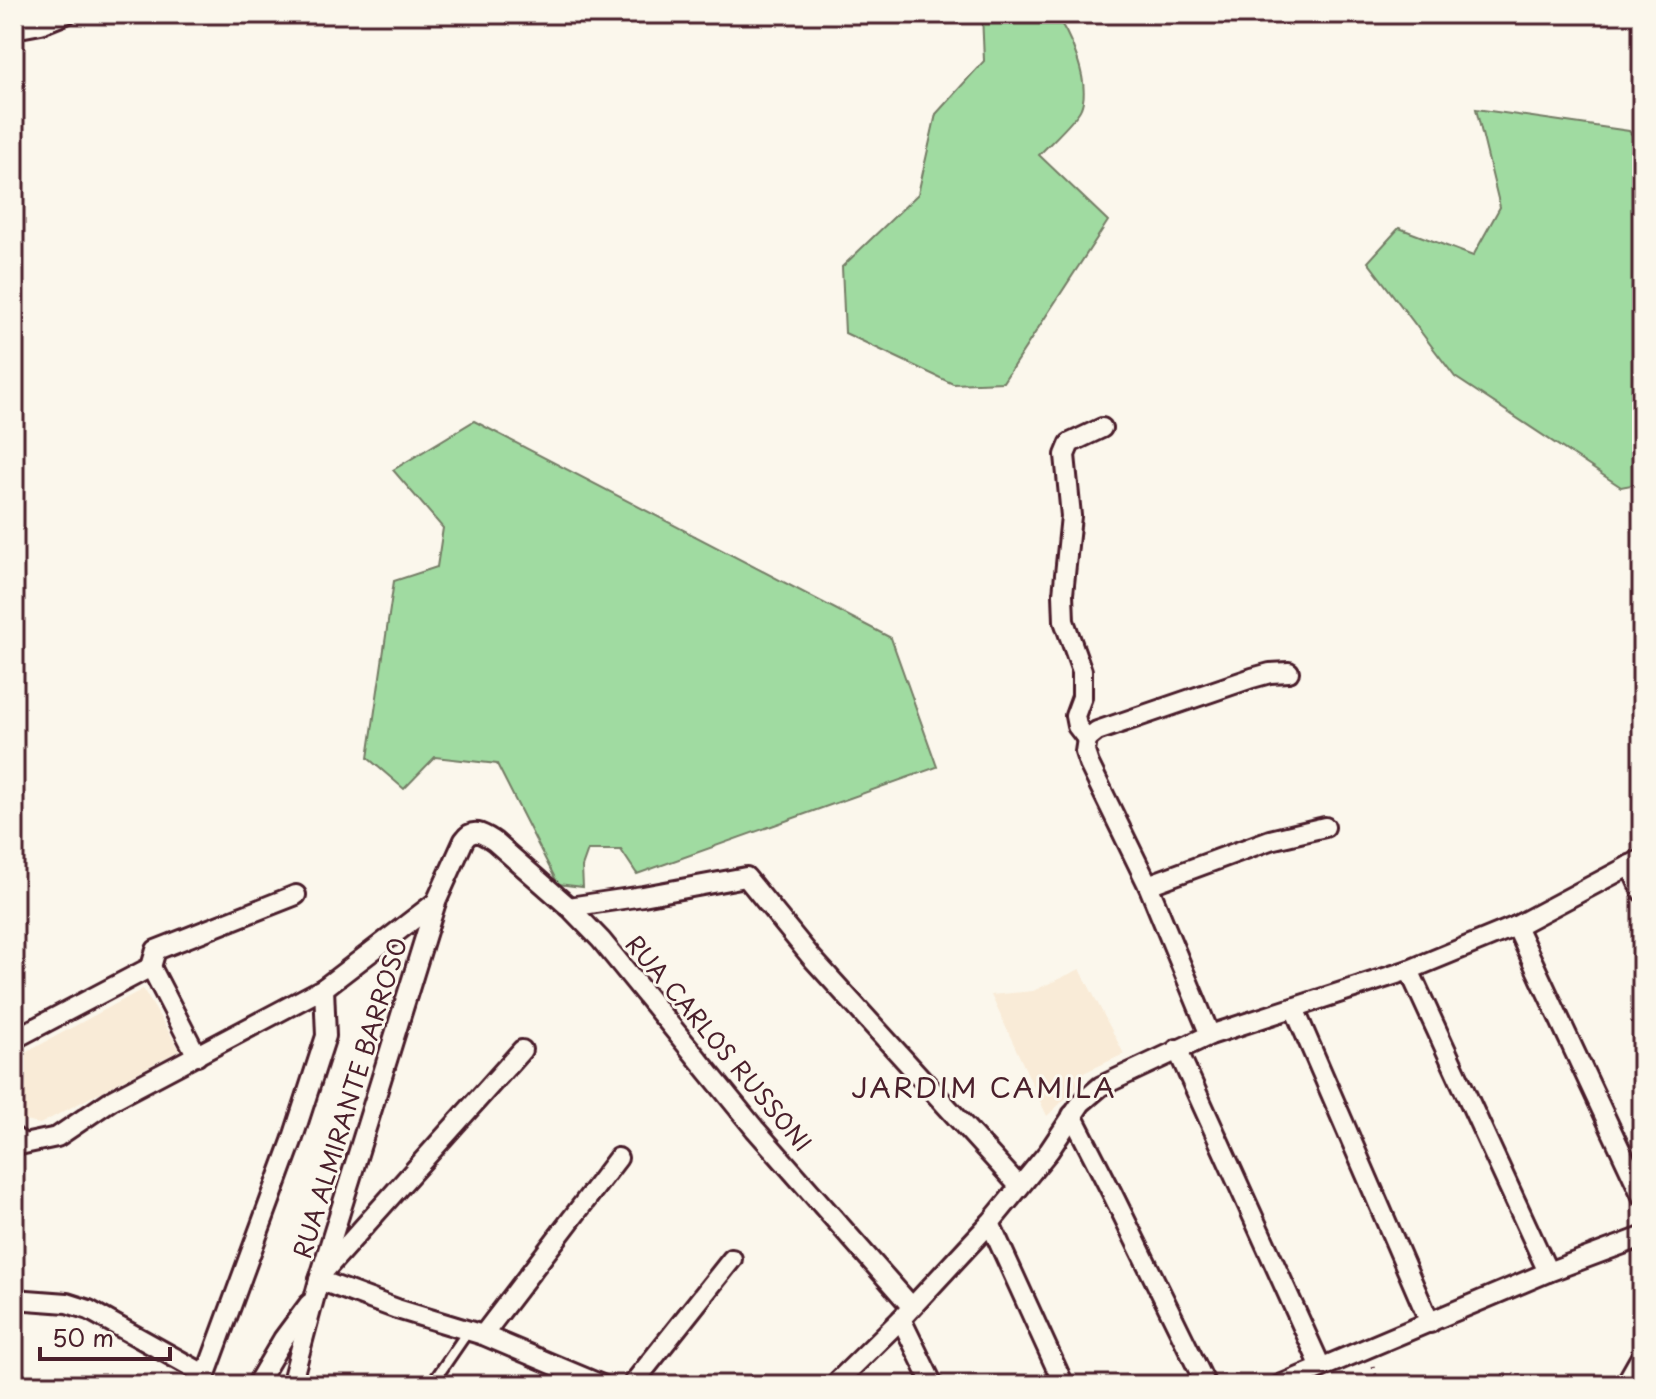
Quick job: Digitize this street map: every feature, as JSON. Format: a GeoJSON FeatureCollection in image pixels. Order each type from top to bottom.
{"type":"FeatureCollection","features":[{"type":"Feature","properties":{"kind":"street"},"geometry":{"type":"LineString","coordinates":[[14,29],[41,24],[66,14]]}},
{"type":"Feature","properties":{"kind":"street"},"geometry":{"type":"LineString","coordinates":[[1087,739],[1077,726],[1075,716],[1082,697],[1082,671],[1064,621],[1063,594],[1071,516],[1065,455],[1070,443],[1102,428]]}},
{"type":"Feature","properties":{"kind":"street"},"geometry":{"type":"LineString","coordinates":[[1210,1035],[1148,885],[1089,764],[1085,752],[1087,739],[1097,731],[1252,678],[1289,672]]}},
{"type":"Feature","properties":{"kind":"street"},"geometry":{"type":"LineString","coordinates":[[1148,885],[1270,840],[1325,827]]}},
{"type":"Feature","properties":{"kind":"street","name":"RUA ALMIRANTE BARROSO"},"geometry":{"type":"LineString","coordinates":[[291,1385],[319,1282],[436,902],[464,840],[473,832]]}},
{"type":"Feature","properties":{"kind":"street","name":"RUA CARLOS RUSSONI"},"geometry":{"type":"LineString","coordinates":[[473,832],[494,841],[569,907],[610,951],[906,1313],[933,1385]]}},
{"type":"Feature","properties":{"kind":"street"},"geometry":{"type":"LineString","coordinates":[[834,1385],[990,1223],[1049,1151],[1081,1103],[1101,1086],[1210,1035],[1409,970],[1516,926],[1636,862],[1642,892]]}},
{"type":"Feature","properties":{"kind":"street"},"geometry":{"type":"LineString","coordinates":[[569,907],[746,877],[812,958],[1019,1186]]}},
{"type":"Feature","properties":{"kind":"street"},"geometry":{"type":"LineString","coordinates":[[197,1056],[151,967],[156,950],[296,895]]}},
{"type":"Feature","properties":{"kind":"street"},"geometry":{"type":"LineString","coordinates":[[14,1137],[24,1144],[57,1137],[110,1101],[324,988],[436,902]]}},
{"type":"Feature","properties":{"kind":"street"},"geometry":{"type":"LineString","coordinates":[[1516,926],[1642,1196]]}},
{"type":"Feature","properties":{"kind":"street"},"geometry":{"type":"LineString","coordinates":[[14,1039],[151,967]]}},
{"type":"Feature","properties":{"kind":"street"},"geometry":{"type":"LineString","coordinates":[[1409,970],[1548,1272]]}},
{"type":"Feature","properties":{"kind":"street"},"geometry":{"type":"LineString","coordinates":[[14,1299],[67,1303],[89,1310],[204,1380],[292,1141],[326,1036],[324,988]]}},
{"type":"Feature","properties":{"kind":"street"},"geometry":{"type":"LineString","coordinates":[[1294,1008],[1430,1323]]}},
{"type":"Feature","properties":{"kind":"street"},"geometry":{"type":"LineString","coordinates":[[1177,1049],[1321,1367]]}},
{"type":"Feature","properties":{"kind":"street"},"geometry":{"type":"LineString","coordinates":[[256,1385],[319,1282],[522,1050]]}},
{"type":"Feature","properties":{"kind":"street"},"geometry":{"type":"LineString","coordinates":[[1072,1115],[1206,1385]]}},
{"type":"Feature","properties":{"kind":"street"},"geometry":{"type":"LineString","coordinates":[[476,1333],[618,1158]]}},
{"type":"Feature","properties":{"kind":"street"},"geometry":{"type":"LineString","coordinates":[[990,1223],[1064,1385]]}},
{"type":"Feature","properties":{"kind":"street"},"geometry":{"type":"LineString","coordinates":[[1280,1385],[1548,1272],[1642,1237]]}},
{"type":"Feature","properties":{"kind":"street"},"geometry":{"type":"LineString","coordinates":[[632,1385],[732,1259]]}},
{"type":"Feature","properties":{"kind":"street"},"geometry":{"type":"LineString","coordinates":[[319,1282],[476,1333],[602,1385]]}},
{"type":"Feature","properties":{"kind":"street"},"geometry":{"type":"LineString","coordinates":[[1621,1383],[1642,1355]]}},
{"type":"Feature","properties":{"kind":"lane"},"geometry":{"type":"LineString","coordinates":[[431,1385],[476,1333]]}},
{"type":"Feature","properties":{"kind":"path"},"geometry":{"type":"LineString","coordinates":[[1367,1349],[1379,1385]]}},
{"type":"Feature","properties":{"kind":"shaded area"},"geometry":{"type":"Polygon","coordinates":[[[1080,969],[1124,1054],[1075,1077],[1080,1085],[1047,1116],[991,995],[1033,991],[1080,969]]]}},
{"type":"Feature","properties":{"kind":"shaded area"},"geometry":{"type":"Polygon","coordinates":[[[143,989],[180,1050],[40,1124],[14,1119],[14,1059],[143,989]]]}},
{"type":"Feature","properties":{"kind":"green space"},"geometry":{"type":"Polygon","coordinates":[[[982,14],[1054,14],[1060,22],[1077,58],[1083,98],[1074,119],[1039,155],[1108,221],[1003,382],[953,384],[845,333],[842,267],[918,194],[936,114],[984,61],[982,14]]]}},
{"type":"Feature","properties":{"kind":"green space"},"geometry":{"type":"Polygon","coordinates":[[[1476,109],[1629,131],[1642,147],[1642,483],[1621,487],[1455,377],[1368,262],[1399,228],[1473,256],[1500,207],[1476,109]]]}},
{"type":"Feature","properties":{"kind":"green space"},"geometry":{"type":"Polygon","coordinates":[[[474,421],[891,638],[937,767],[637,874],[621,850],[588,850],[582,867],[583,887],[558,884],[497,764],[435,757],[404,789],[368,758],[394,581],[437,567],[443,528],[393,470],[474,421]]]}},
{"type":"Feature","properties":{"kind":"district","name":"JARDIM CAMILA"},"geometry":{"type":"Point","coordinates":[984,1088]}}]}
